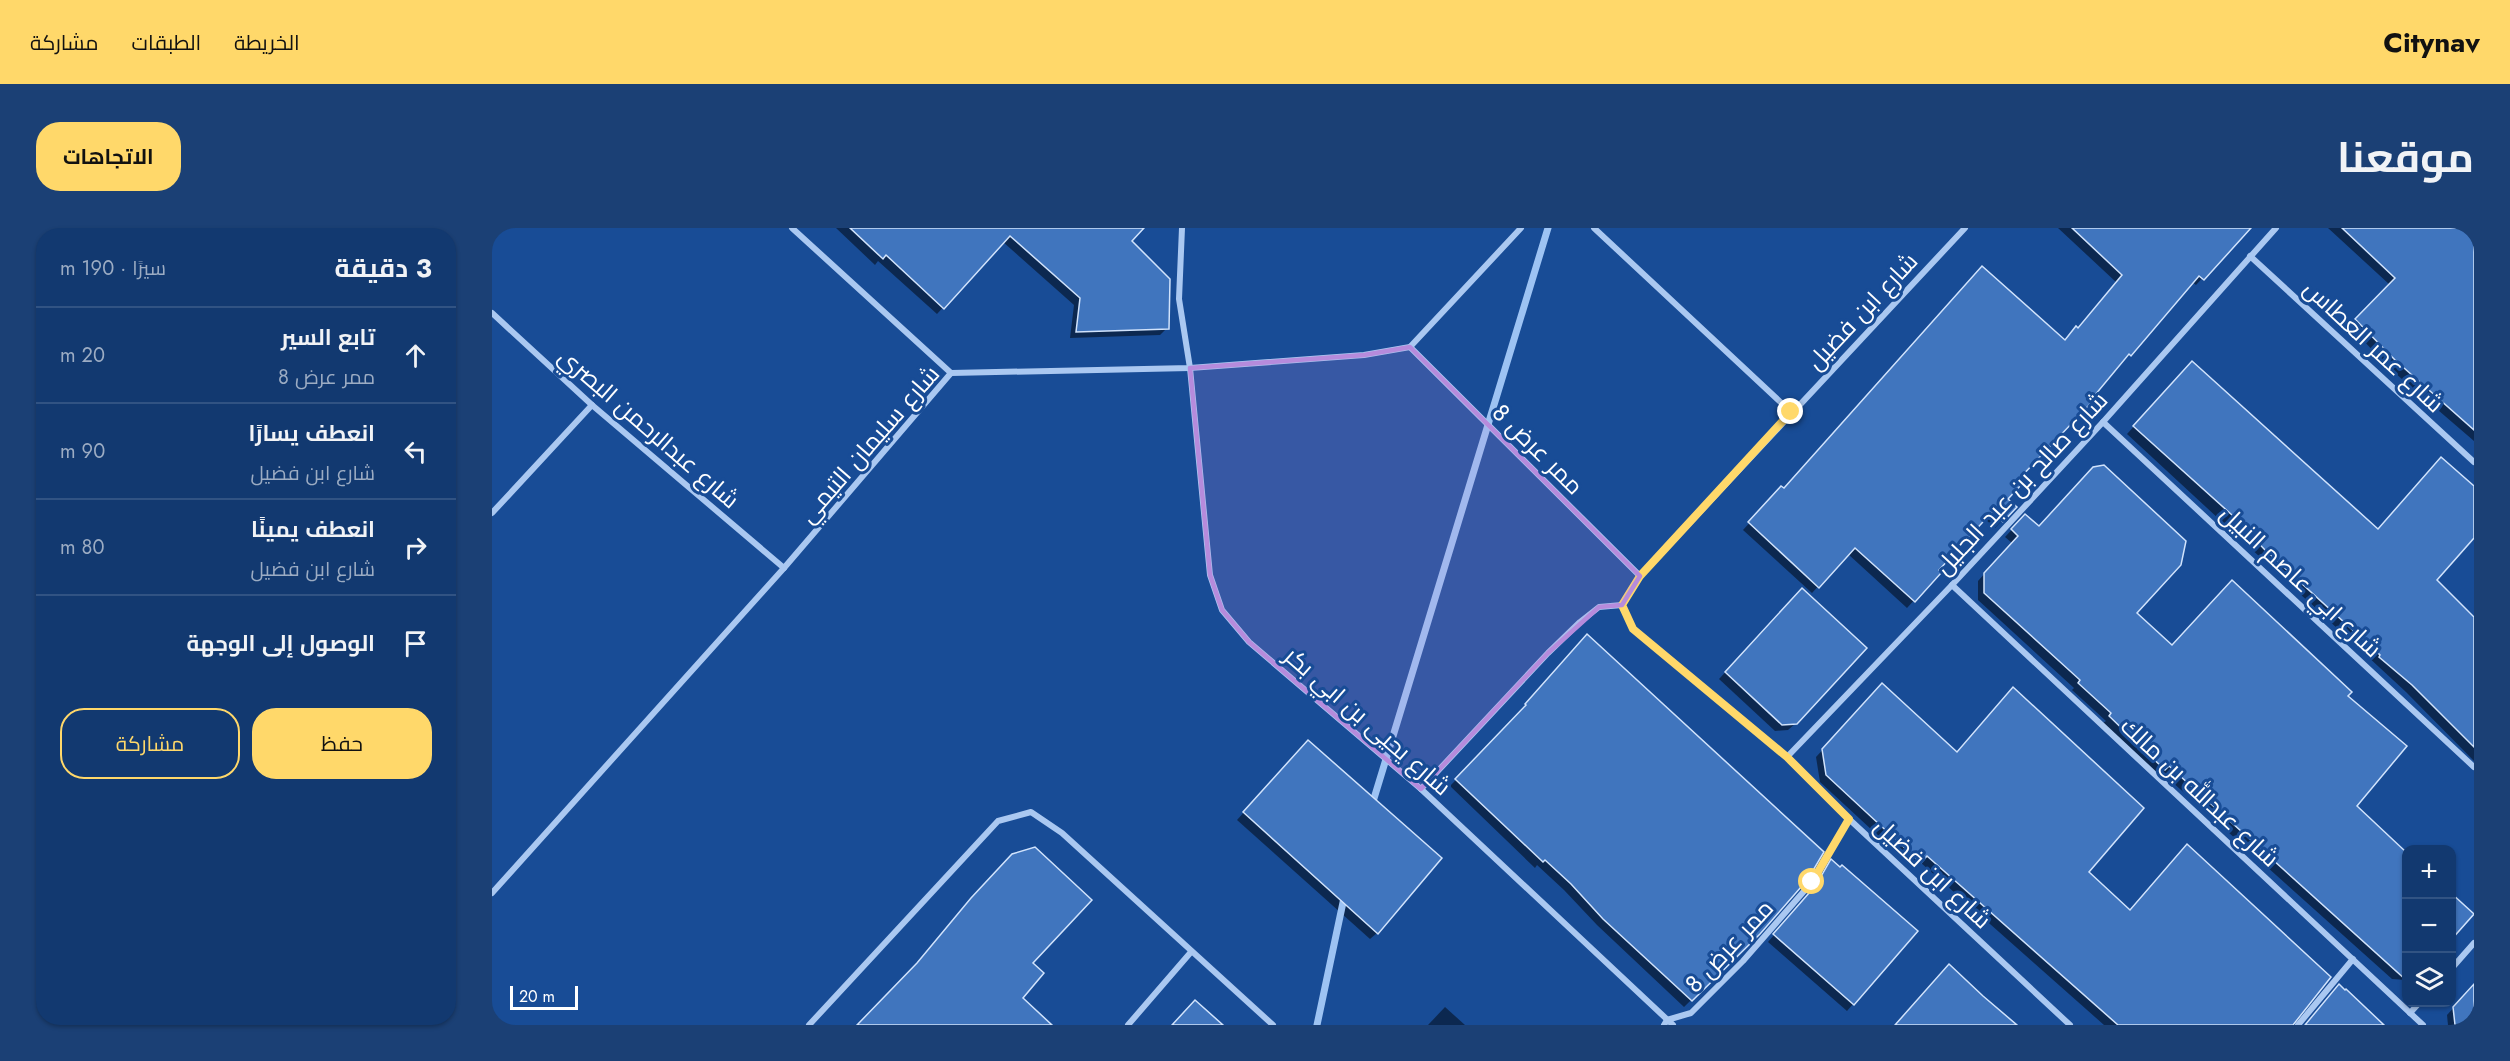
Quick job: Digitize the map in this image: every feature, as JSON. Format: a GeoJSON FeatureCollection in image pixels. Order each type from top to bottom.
{"type":"FeatureCollection","features":[{"type":"Feature","properties":{"kind":"street"},"geometry":{"type":"LineString","coordinates":[[792,228],[951,373]]}},
{"type":"Feature","properties":{"kind":"street","name":"شارع يحيى بن ابي بكر"},"geometry":{"type":"LineString","coordinates":[[1182,228],[1179,299],[1190,368],[1210,575],[1222,610],[1249,642],[1421,789],[1668,1023]]}},
{"type":"Feature","properties":{"kind":"street"},"geometry":{"type":"LineString","coordinates":[[1410,347],[1521,228]]}},
{"type":"Feature","properties":{"kind":"street"},"geometry":{"type":"LineString","coordinates":[[1594,228],[1791,412]]}},
{"type":"Feature","properties":{"kind":"street","name":"شارع ابن فضيل"},"geometry":{"type":"LineString","coordinates":[[1965,228],[1640,576],[1622,605],[1633,629],[1787,757],[1849,819],[2070,1025]]}},
{"type":"Feature","properties":{"kind":"street","name":"شارع صالح بن عبد الجليل"},"geometry":{"type":"LineString","coordinates":[[1787,757],[1952,585],[2103,422],[2276,228]]}},
{"type":"Feature","properties":{"kind":"street","name":"شارع عمر العطاس"},"geometry":{"type":"LineString","coordinates":[[2250,256],[2474,462]]}},
{"type":"Feature","properties":{"kind":"street","name":"شارع عبدالرحمن البصري"},"geometry":{"type":"LineString","coordinates":[[492,313],[592,405],[784,568]]}},
{"type":"Feature","properties":{"kind":"street","name":"شارع سليمان التيمي"},"geometry":{"type":"LineString","coordinates":[[492,893],[784,568],[951,373],[1190,368],[1364,356],[1410,347]]}},
{"type":"Feature","properties":{"kind":"street","name":"ممر عرض 8"},"geometry":{"type":"LineString","coordinates":[[1410,347],[1640,576]]}},
{"type":"Feature","properties":{"kind":"street"},"geometry":{"type":"LineString","coordinates":[[492,513],[592,405]]}},
{"type":"Feature","properties":{"kind":"street","name":"شارع ابي عاصم النبيل"},"geometry":{"type":"LineString","coordinates":[[2103,422],[2474,766]]}},
{"type":"Feature","properties":{"kind":"street","name":"شارع عبدالله بن مالك"},"geometry":{"type":"LineString","coordinates":[[1952,585],[2423,1025]]}},
{"type":"Feature","properties":{"kind":"street"},"geometry":{"type":"LineString","coordinates":[[1421,789],[1580,622],[1599,607],[1622,605]]}},
{"type":"Feature","properties":{"kind":"street"},"geometry":{"type":"LineString","coordinates":[[809,1025],[998,821],[1031,812],[1062,833],[1273,1025]]}},
{"type":"Feature","properties":{"kind":"street","name":"ممر عرض 8"},"geometry":{"type":"LineString","coordinates":[[1668,1023],[1691,1013],[1743,961],[1812,882],[1849,819]]}},
{"type":"Feature","properties":{"kind":"street"},"geometry":{"type":"LineString","coordinates":[[2456,963],[2474,943]]}},
{"type":"Feature","properties":{"kind":"street"},"geometry":{"type":"LineString","coordinates":[[1128,1025],[1191,952]]}},
{"type":"Feature","properties":{"kind":"street"},"geometry":{"type":"LineString","coordinates":[[2298,1025],[2353,959]]}},
{"type":"Feature","properties":{"kind":"street"},"geometry":{"type":"LineString","coordinates":[[2410,1013],[2415,1007]]}},
{"type":"Feature","properties":{"kind":"highlighted area"},"geometry":{"type":"Polygon","coordinates":[[[1410,347],[1640,576],[1622,605],[1599,607],[1548,653],[1421,789],[1249,642],[1222,610],[1210,575],[1190,368],[1364,355],[1410,347]]]}},
{"type":"Feature","properties":{"kind":"building"},"geometry":{"type":"Polygon","coordinates":[[[850,228],[1144,228],[1132,241],[1170,279],[1169,329],[1076,332],[1080,298],[1010,236],[944,309],[886,255],[883,259],[850,228]]]}},
{"type":"Feature","properties":{"kind":"building"},"geometry":{"type":"Polygon","coordinates":[[[2072,228],[2251,228],[2204,280],[2199,276],[2131,356],[2129,354],[2090,401],[2092,402],[2018,480],[2022,484],[2008,499],[2017,507],[2003,522],[1992,512],[1939,570],[1942,572],[1915,602],[1855,548],[1819,588],[1748,522],[1781,486],[1784,488],[1982,266],[2065,340],[2076,326],[2078,328],[2122,275],[2072,228]]]}},
{"type":"Feature","properties":{"kind":"building"},"geometry":{"type":"Polygon","coordinates":[[[2342,228],[2474,228],[2474,430],[2395,360],[2355,319],[2395,278],[2342,228]]]}},
{"type":"Feature","properties":{"kind":"building"},"geometry":{"type":"Polygon","coordinates":[[[2192,361],[2378,529],[2441,457],[2474,486],[2474,538],[2437,580],[2474,617],[2474,747],[2412,685],[2265,550],[2232,515],[2133,426],[2192,361]]]}},
{"type":"Feature","properties":{"kind":"building"},"geometry":{"type":"Polygon","coordinates":[[[2104,465],[2186,541],[2181,565],[2137,613],[2172,645],[2232,580],[2352,692],[2348,696],[2407,746],[2357,806],[2402,848],[2402,976],[2169,766],[2165,770],[2109,716],[2111,713],[2078,683],[2080,680],[1984,593],[1984,573],[2018,536],[2011,529],[2025,514],[2039,526],[2093,467],[2104,465]]]}},
{"type":"Feature","properties":{"kind":"building"},"geometry":{"type":"Polygon","coordinates":[[[1802,588],[1867,648],[1797,724],[1782,725],[1725,672],[1802,588]]]}},
{"type":"Feature","properties":{"kind":"building"},"geometry":{"type":"Polygon","coordinates":[[[1587,634],[1824,852],[1808,879],[1760,934],[1692,1001],[1603,919],[1571,884],[1545,860],[1543,862],[1455,779],[1526,705],[1587,634]]]}},
{"type":"Feature","properties":{"kind":"building"},"geometry":{"type":"Polygon","coordinates":[[[1882,683],[1957,752],[2013,687],[2144,808],[2089,872],[2130,910],[2187,844],[2331,977],[2293,1025],[2118,1025],[1927,856],[1921,863],[1826,775],[1822,749],[1882,683]]]}},
{"type":"Feature","properties":{"kind":"building"},"geometry":{"type":"Polygon","coordinates":[[[1308,740],[1442,858],[1378,934],[1243,812],[1308,740]]]}},
{"type":"Feature","properties":{"kind":"building"},"geometry":{"type":"Polygon","coordinates":[[[1035,847],[1092,900],[1033,963],[1044,973],[1023,998],[1052,1025],[857,1025],[917,963],[971,898],[1012,854],[1035,847]]]}},
{"type":"Feature","properties":{"kind":"building"},"geometry":{"type":"Polygon","coordinates":[[[1831,859],[1840,867],[1842,865],[1918,931],[1854,1005],[1773,934],[1816,885],[1831,859]]]}},
{"type":"Feature","properties":{"kind":"building"},"geometry":{"type":"Polygon","coordinates":[[[2456,898],[2474,914],[2456,934],[2456,898]]]}},
{"type":"Feature","properties":{"kind":"building"},"geometry":{"type":"Polygon","coordinates":[[[1949,964],[1983,996],[2017,1025],[1895,1025],[1949,964]]]}},
{"type":"Feature","properties":{"kind":"building"},"geometry":{"type":"Polygon","coordinates":[[[2339,984],[2346,989],[2384,1025],[2305,1025],[2339,984]]]}},
{"type":"Feature","properties":{"kind":"building"},"geometry":{"type":"Polygon","coordinates":[[[2474,984],[2474,1025],[2455,1025],[2453,1007],[2456,1007],[2456,1004],[2474,984]]]}},
{"type":"Feature","properties":{"kind":"building"},"geometry":{"type":"Polygon","coordinates":[[[1195,1000],[1223,1025],[1172,1025],[1195,1000]]]}},
{"type":"Feature","properties":{"kind":"waterway"},"geometry":{"type":"LineString","coordinates":[[1372,805],[1548,228]]}},
{"type":"Feature","properties":{"kind":"waterway"},"geometry":{"type":"LineString","coordinates":[[1317,1025],[1345,893]]}},
{"type":"Feature","properties":{"kind":"route"},"geometry":{"type":"LineString","coordinates":[[1791,412],[1640,576],[1622,605],[1633,629],[1672,664],[1787,757],[1849,819],[1812,882]]}}]}
